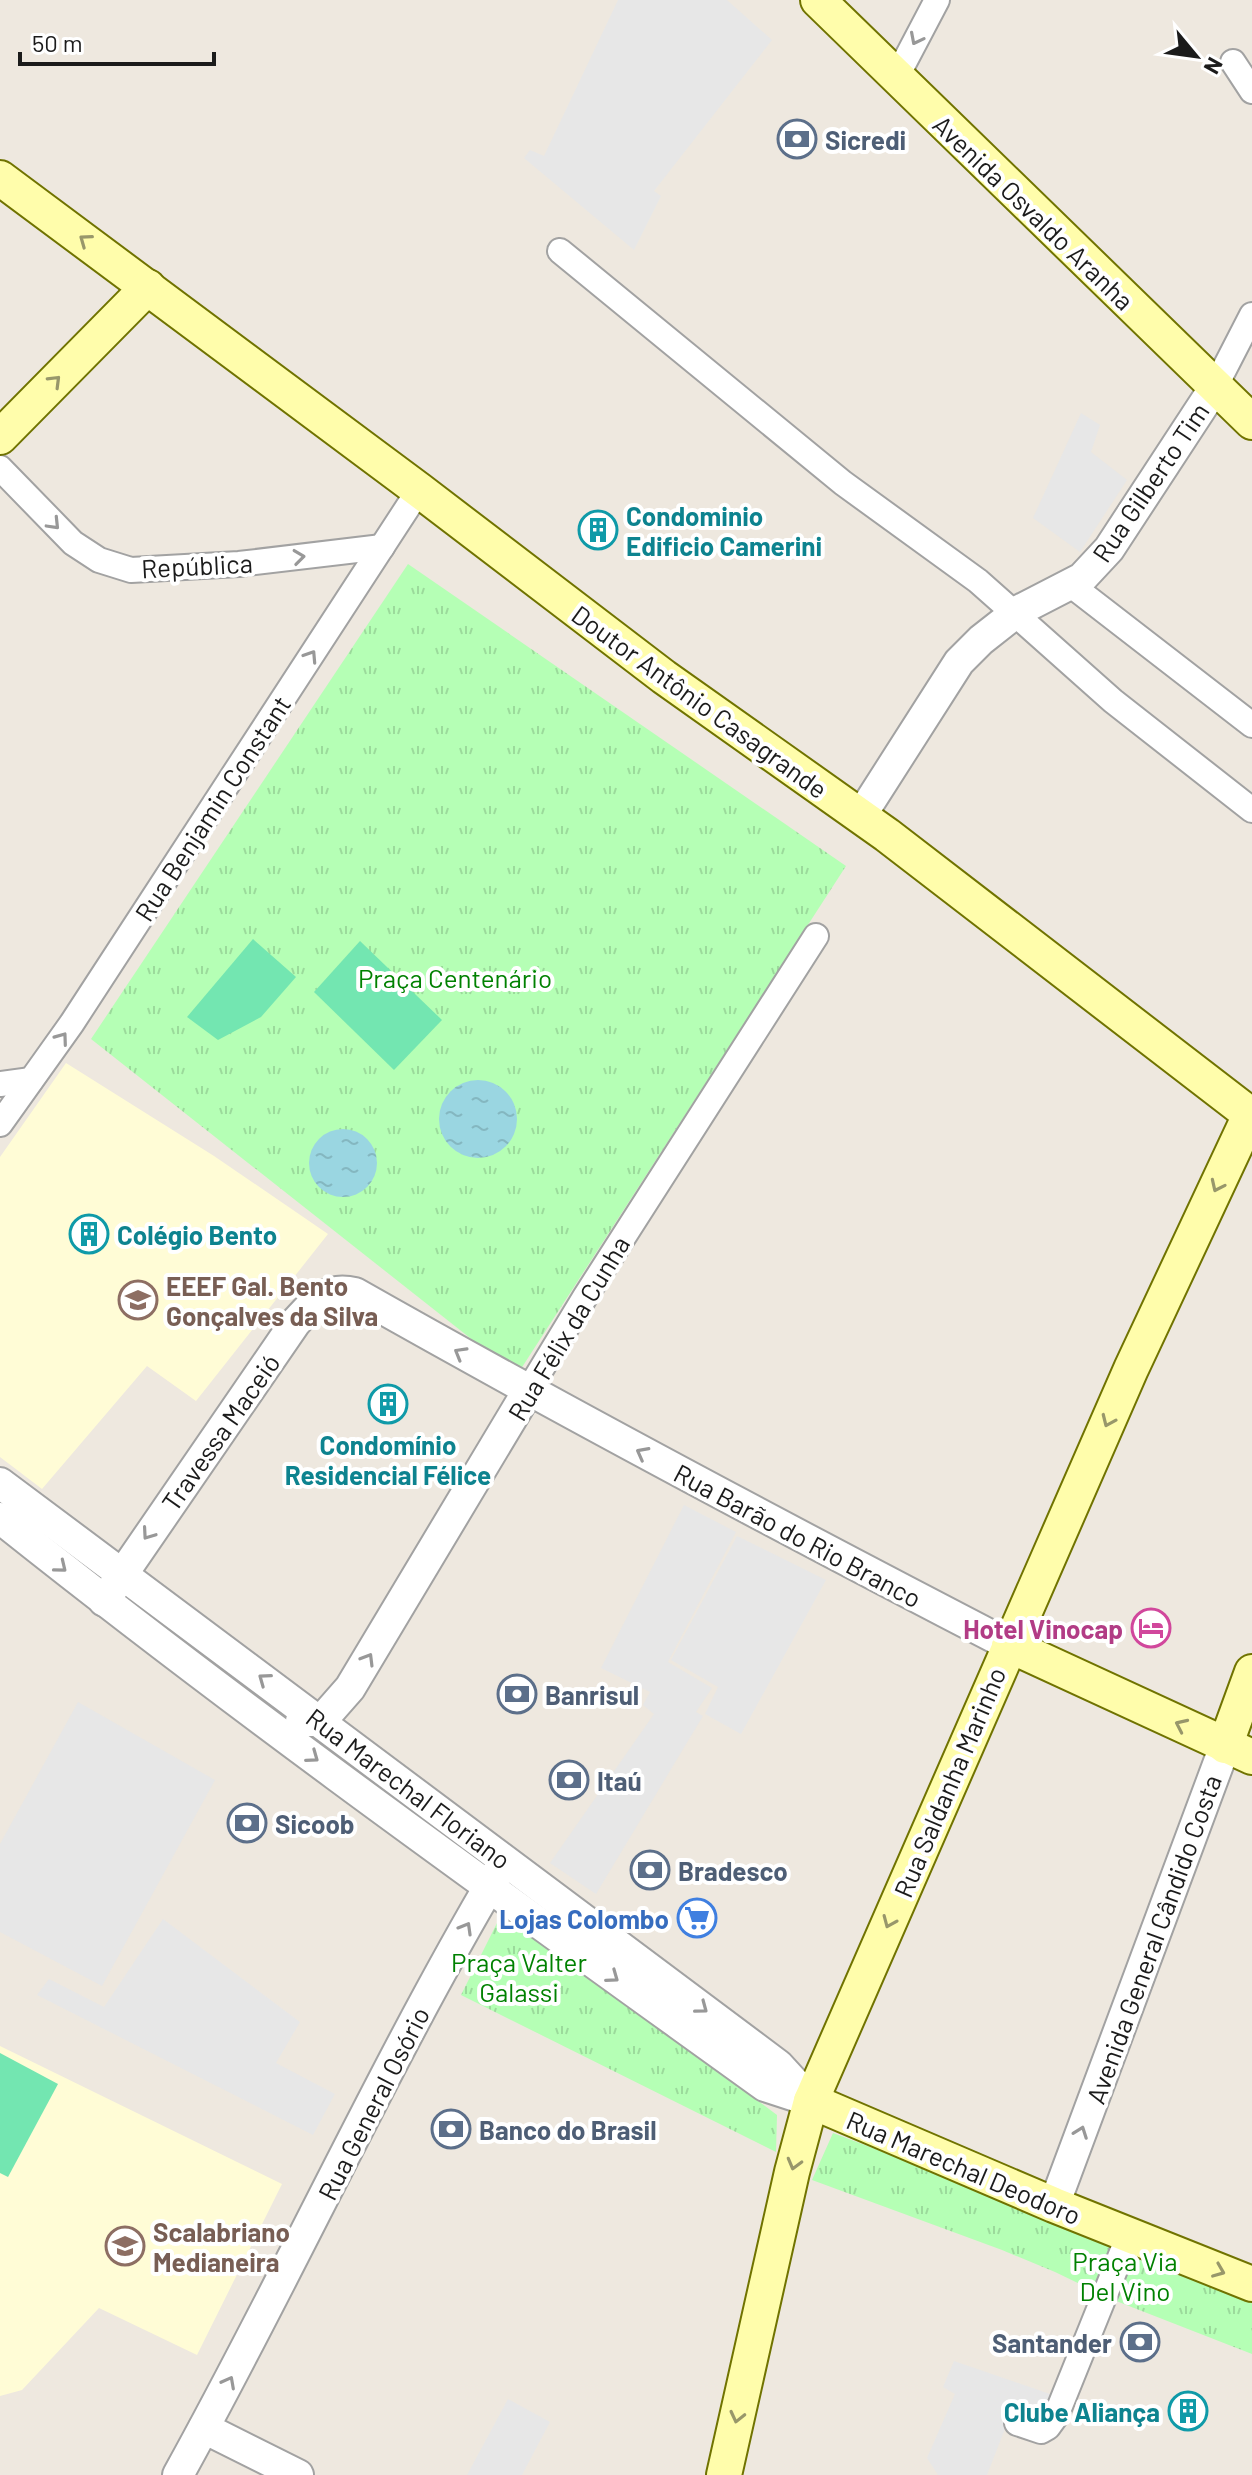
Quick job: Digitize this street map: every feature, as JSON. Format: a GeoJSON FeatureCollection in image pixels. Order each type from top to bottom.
{"type":"FeatureCollection","features":[{"type":"Feature","properties":{"kind":"main road","name":"Avenida Osvaldo Aranha"},"geometry":{"type":"LineString","coordinates":[[818,0],[1252,422]]}},
{"type":"Feature","properties":{"kind":"main road","name":"Doutor Antônio Casagrande"},"geometry":{"type":"LineString","coordinates":[[0,178],[664,677],[860,817],[1251,1116]]}},
{"type":"Feature","properties":{"kind":"main road"},"geometry":{"type":"LineString","coordinates":[[0,437],[148,287]]}},
{"type":"Feature","properties":{"kind":"main road","name":"Rua Saldanha Marinho"},"geometry":{"type":"LineString","coordinates":[[724,2475],[792,2172],[811,2101],[1131,1369],[1251,1116]]}},
{"type":"Feature","properties":{"kind":"main road","name":"Rua Barão do Rio Branco"},"geometry":{"type":"LineString","coordinates":[[1009,1645],[1239,1751]]}},
{"type":"Feature","properties":{"kind":"main road","name":"Avenida General Cândido Costa"},"geometry":{"type":"LineString","coordinates":[[1239,1751],[1252,1672]]}},
{"type":"Feature","properties":{"kind":"main road","name":"Rua Marechal Deodoro"},"geometry":{"type":"LineString","coordinates":[[811,2101],[1054,2205],[1252,2284]]}},
{"type":"Feature","properties":{"kind":"street"},"geometry":{"type":"LineString","coordinates":[[896,78],[937,0]]}},
{"type":"Feature","properties":{"kind":"street"},"geometry":{"type":"LineString","coordinates":[[1233,62],[1252,91]]}},
{"type":"Feature","properties":{"kind":"street"},"geometry":{"type":"LineString","coordinates":[[560,251],[843,483],[978,581],[1134,718],[1252,810]]}},
{"type":"Feature","properties":{"kind":"street"},"geometry":{"type":"LineString","coordinates":[[1215,387],[1252,315]]}},
{"type":"Feature","properties":{"kind":"street","name":"Rua Gilberto Tim"},"geometry":{"type":"LineString","coordinates":[[860,817],[959,662],[1015,613],[1082,578],[1109,549],[1215,387]]}},
{"type":"Feature","properties":{"kind":"street","name":"República"},"geometry":{"type":"LineString","coordinates":[[0,468],[73,543],[99,560],[131,570],[239,564],[382,547]]}},
{"type":"Feature","properties":{"kind":"street","name":"Rua Benjamin Constant"},"geometry":{"type":"LineString","coordinates":[[0,1124],[72,1023],[419,490]]}},
{"type":"Feature","properties":{"kind":"street"},"geometry":{"type":"LineString","coordinates":[[1071,585],[1252,725]]}},
{"type":"Feature","properties":{"kind":"street","name":"Rua Félix da Cunha"},"geometry":{"type":"LineString","coordinates":[[321,1721],[350,1688],[585,1297],[816,936]]}},
{"type":"Feature","properties":{"kind":"street"},"geometry":{"type":"LineString","coordinates":[[0,1084],[31,1080]]}},
{"type":"Feature","properties":{"kind":"street","name":"Travessa Maceió"},"geometry":{"type":"LineString","coordinates":[[104,1601],[295,1323],[325,1295],[340,1289],[355,1293]]}},
{"type":"Feature","properties":{"kind":"street","name":"Rua Barão do Rio Branco"},"geometry":{"type":"LineString","coordinates":[[355,1293],[528,1391],[773,1523],[1009,1645]]}},
{"type":"Feature","properties":{"kind":"street","name":"Rua Marechal Floriano"},"geometry":{"type":"LineString","coordinates":[[0,1483],[321,1721],[497,1874],[765,2086],[811,2101]]}},
{"type":"Feature","properties":{"kind":"street","name":"Rua Marechal Floriano"},"geometry":{"type":"LineString","coordinates":[[0,1518],[253,1713],[778,2065],[811,2101]]}},
{"type":"Feature","properties":{"kind":"street"},"geometry":{"type":"LineString","coordinates":[[253,1713],[280,1720],[321,1721]]}},
{"type":"Feature","properties":{"kind":"street","name":"Avenida General Cândido Costa"},"geometry":{"type":"LineString","coordinates":[[1054,2205],[1239,1751]]}},
{"type":"Feature","properties":{"kind":"street","name":"Rua General Osório"},"geometry":{"type":"LineString","coordinates":[[178,2475],[429,1994],[497,1874]]}},
{"type":"Feature","properties":{"kind":"street"},"geometry":{"type":"LineString","coordinates":[[1017,2423],[1041,2431],[1056,2416],[1129,2235]]}},
{"type":"Feature","properties":{"kind":"street"},"geometry":{"type":"LineString","coordinates":[[204,2428],[298,2475]]}},
{"type":"Feature","properties":{"kind":"shaded area"},"geometry":{"type":"Polygon","coordinates":[[[618,0],[727,0],[772,40],[654,191],[661,196],[634,250],[524,158],[530,150],[544,156],[618,0]]]}},
{"type":"Feature","properties":{"kind":"shaded area"},"geometry":{"type":"Polygon","coordinates":[[[1081,413],[1100,425],[1091,452],[1127,480],[1080,552],[1033,518],[1081,413]]]}},
{"type":"Feature","properties":{"kind":"shaded area","name":"EEEF Gal. Bento Gonçalves da Silva"},"geometry":{"type":"Polygon","coordinates":[[[66,1063],[214,1156],[328,1234],[196,1401],[147,1366],[42,1489],[0,1457],[0,1157],[66,1063]]]}},
{"type":"Feature","properties":{"kind":"shaded area"},"geometry":{"type":"Polygon","coordinates":[[[684,1505],[736,1532],[668,1662],[712,1688],[696,1712],[703,1716],[596,1894],[550,1863],[654,1714],[643,1705],[650,1692],[601,1668],[684,1505]]]}},
{"type":"Feature","properties":{"kind":"shaded area"},"geometry":{"type":"Polygon","coordinates":[[[737,1536],[826,1580],[741,1734],[705,1714],[718,1687],[671,1660],[737,1536]]]}},
{"type":"Feature","properties":{"kind":"shaded area"},"geometry":{"type":"Polygon","coordinates":[[[78,1702],[215,1780],[102,1986],[0,1932],[0,1844],[78,1702]]]}},
{"type":"Feature","properties":{"kind":"shaded area"},"geometry":{"type":"Polygon","coordinates":[[[163,1919],[300,2022],[276,2063],[335,2094],[313,2135],[37,1995],[49,1979],[104,2007],[163,1919]]]}},
{"type":"Feature","properties":{"kind":"shaded area","name":"Scalabriano Medianeira"},"geometry":{"type":"Polygon","coordinates":[[[0,2046],[282,2184],[197,2355],[99,2308],[22,2390],[0,2396],[0,2046]]]}},
{"type":"Feature","properties":{"kind":"shaded area"},"geometry":{"type":"Polygon","coordinates":[[[954,2361],[1050,2394],[1036,2427],[1010,2416],[987,2475],[938,2475],[927,2458],[955,2394],[943,2387],[954,2361]]]}},
{"type":"Feature","properties":{"kind":"shaded area"},"geometry":{"type":"Polygon","coordinates":[[[508,2399],[550,2422],[522,2475],[467,2475],[508,2399]]]}},
{"type":"Feature","properties":{"kind":"green space","name":"Praça Centenário"},"geometry":{"type":"Polygon","coordinates":[[[408,564],[846,866],[517,1375],[91,1039],[408,564]]]}},
{"type":"Feature","properties":{"kind":"green space"},"geometry":{"type":"Polygon","coordinates":[[[253,939],[296,977],[261,1017],[218,1040],[187,1017],[253,939]]]}},
{"type":"Feature","properties":{"kind":"green space"},"geometry":{"type":"Polygon","coordinates":[[[360,941],[442,1020],[394,1070],[314,992],[360,941]]]}},
{"type":"Feature","properties":{"kind":"green space","name":"Praça Valter Galassi"},"geometry":{"type":"Polygon","coordinates":[[[503,1911],[777,2115],[776,2152],[461,1995],[503,1911]]]}},
{"type":"Feature","properties":{"kind":"green space"},"geometry":{"type":"Polygon","coordinates":[[[0,2053],[58,2084],[8,2177],[0,2173],[0,2053]]]}},
{"type":"Feature","properties":{"kind":"green space","name":"Praça Via Del Vino"},"geometry":{"type":"Polygon","coordinates":[[[833,2133],[1252,2295],[1252,2354],[1111,2299],[1002,2250],[812,2180],[833,2133]]]}},
{"type":"Feature","properties":{"kind":"water"},"geometry":{"type":"Polygon","coordinates":[[[478,1080],[493,1083],[506,1091],[514,1104],[517,1119],[514,1134],[506,1147],[493,1155],[478,1158],[463,1155],[450,1147],[442,1134],[439,1119],[442,1104],[450,1091],[463,1083],[478,1080]]]}},
{"type":"Feature","properties":{"kind":"water"},"geometry":{"type":"Polygon","coordinates":[[[350,1129],[371,1144],[377,1163],[375,1176],[367,1187],[350,1197],[336,1197],[319,1187],[311,1176],[309,1156],[319,1139],[330,1131],[350,1129]]]}},
{"type":"Feature","properties":{"kind":"place","name":"Sicredi"},"geometry":{"type":"Point","coordinates":[797,139]}},
{"type":"Feature","properties":{"kind":"place","name":"Condominio Edificio Camerini"},"geometry":{"type":"Point","coordinates":[598,530]}},
{"type":"Feature","properties":{"kind":"place","name":"Colégio Bento"},"geometry":{"type":"Point","coordinates":[89,1234]}},
{"type":"Feature","properties":{"kind":"place","name":"EEEF Gal. Bento Gonçalves da Silva"},"geometry":{"type":"Point","coordinates":[138,1300]}},
{"type":"Feature","properties":{"kind":"place","name":"Condomínio Residencial Félice"},"geometry":{"type":"Point","coordinates":[388,1404]}},
{"type":"Feature","properties":{"kind":"place","name":"Hotel Vinocap"},"geometry":{"type":"Point","coordinates":[1151,1628]}},
{"type":"Feature","properties":{"kind":"place","name":"Banrisul"},"geometry":{"type":"Point","coordinates":[517,1694]}},
{"type":"Feature","properties":{"kind":"place","name":"Itaú"},"geometry":{"type":"Point","coordinates":[569,1780]}},
{"type":"Feature","properties":{"kind":"place","name":"Sicoob"},"geometry":{"type":"Point","coordinates":[247,1823]}},
{"type":"Feature","properties":{"kind":"place","name":"Bradesco"},"geometry":{"type":"Point","coordinates":[650,1870]}},
{"type":"Feature","properties":{"kind":"place","name":"Lojas Colombo"},"geometry":{"type":"Point","coordinates":[697,1918]}},
{"type":"Feature","properties":{"kind":"place","name":"Banco do Brasil"},"geometry":{"type":"Point","coordinates":[451,2129]}},
{"type":"Feature","properties":{"kind":"place","name":"Scalabriano Medianeira"},"geometry":{"type":"Point","coordinates":[125,2246]}},
{"type":"Feature","properties":{"kind":"place","name":"Santander"},"geometry":{"type":"Point","coordinates":[1140,2342]}},
{"type":"Feature","properties":{"kind":"place","name":"Clube Aliança"},"geometry":{"type":"Point","coordinates":[1188,2411]}}]}
